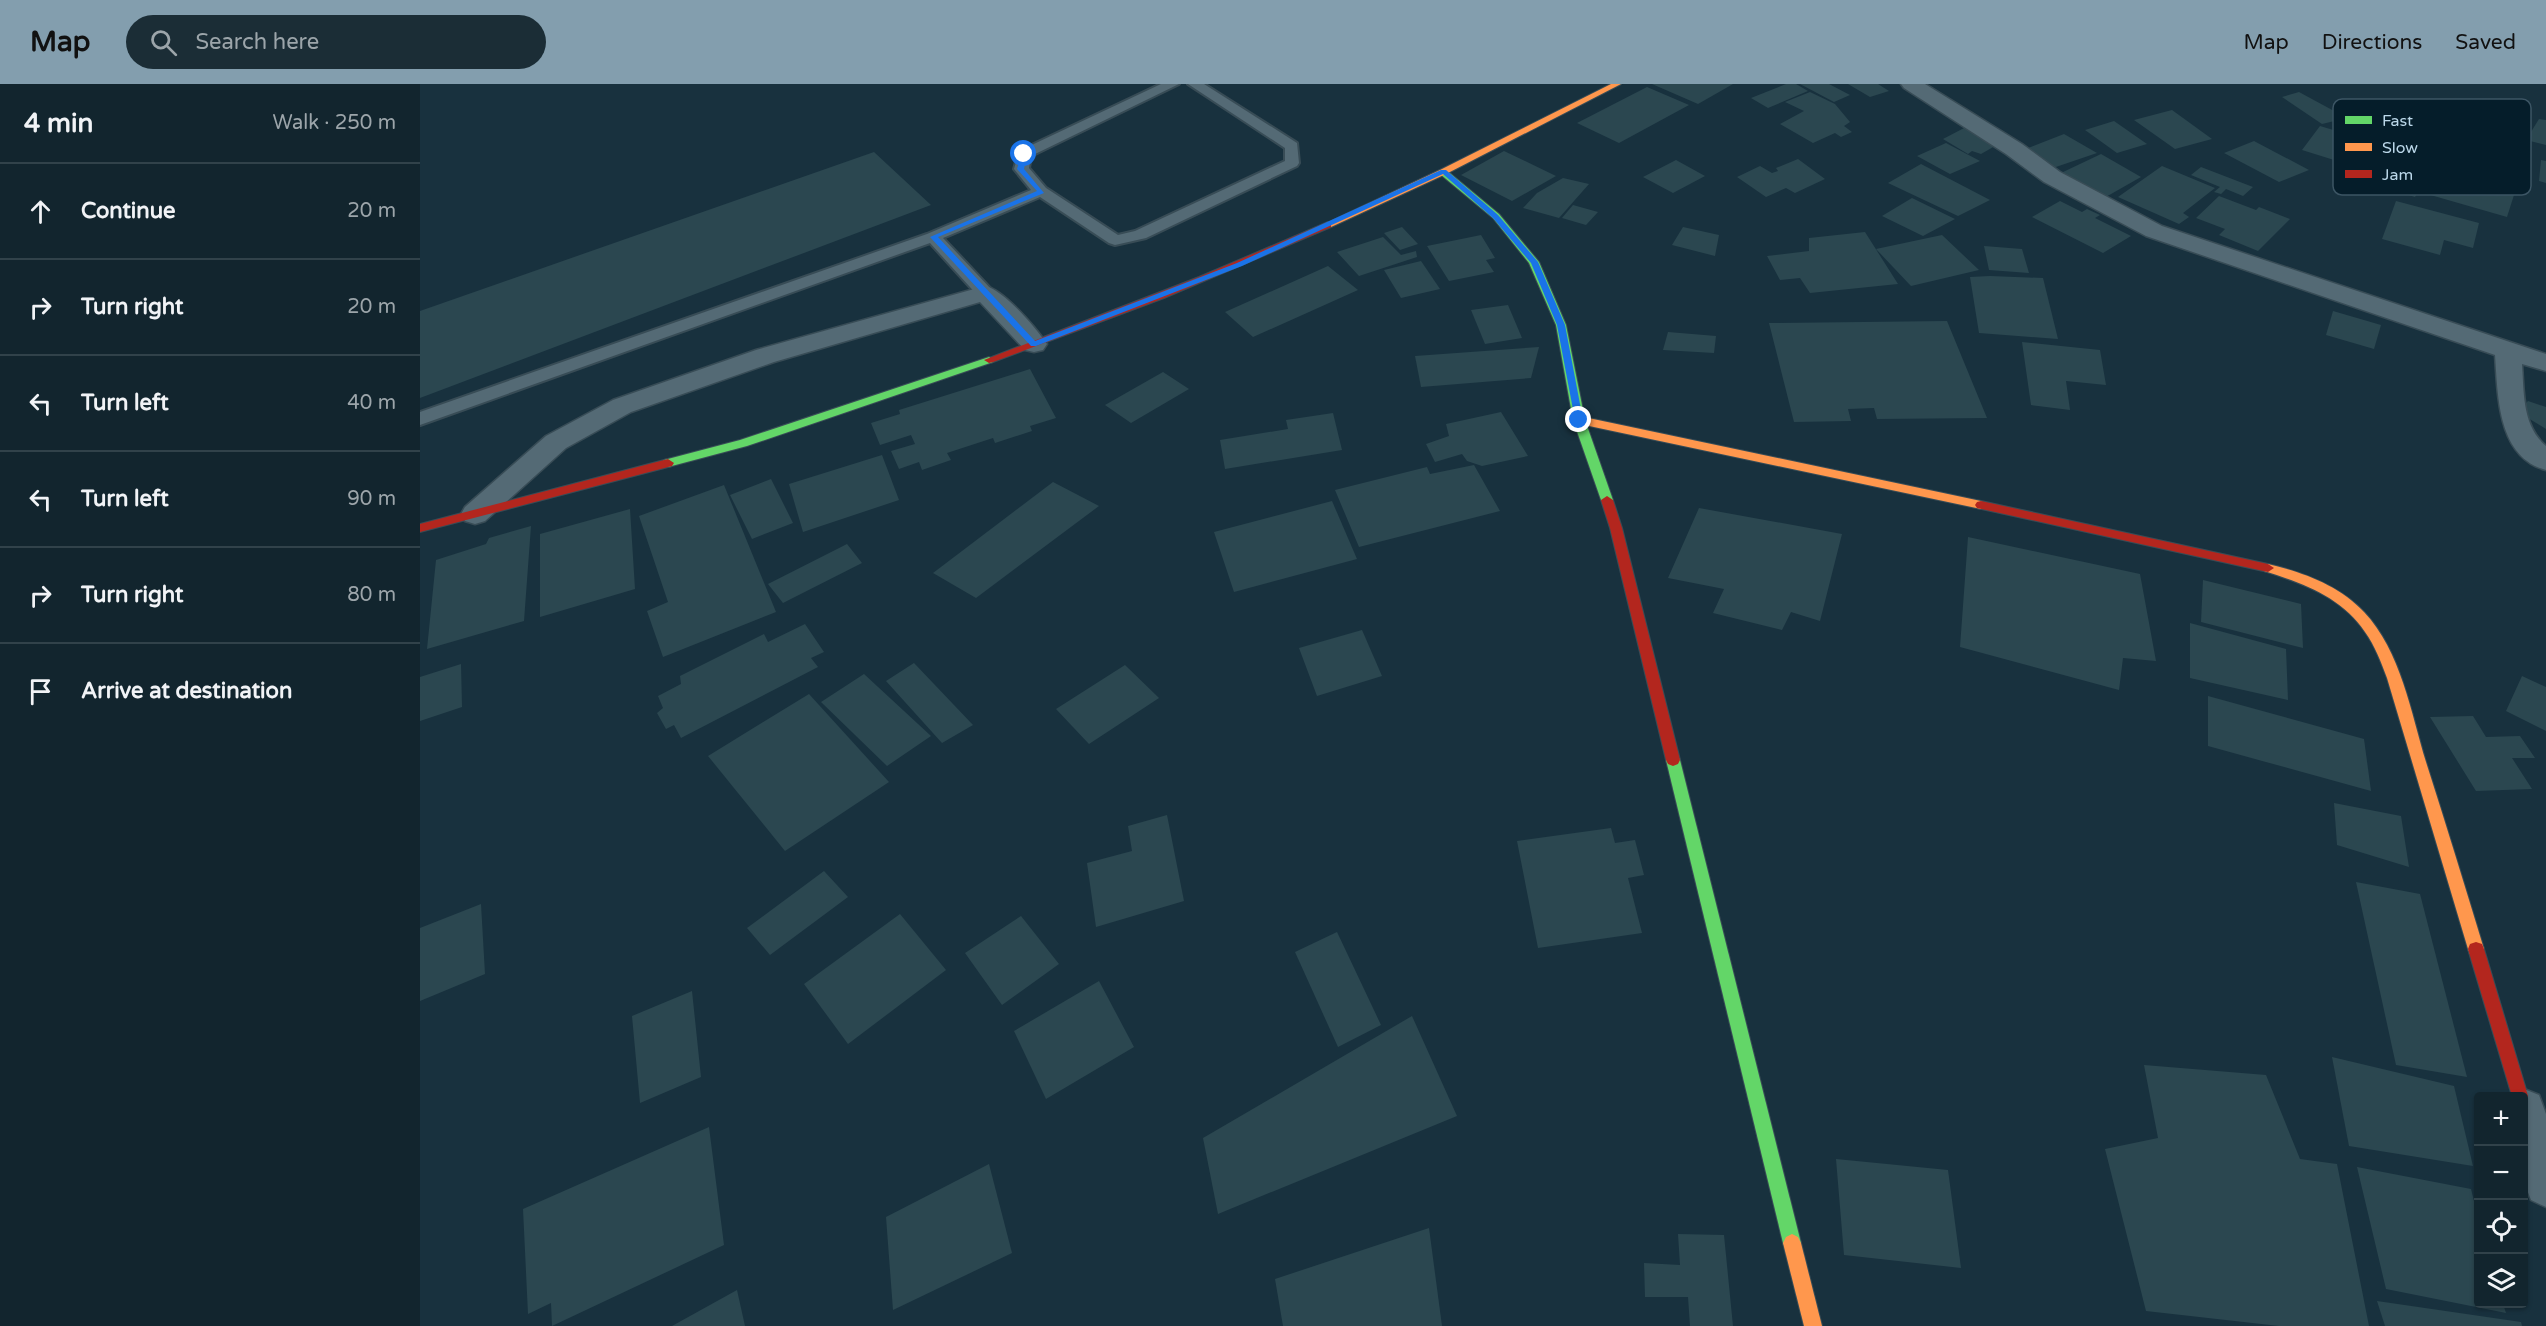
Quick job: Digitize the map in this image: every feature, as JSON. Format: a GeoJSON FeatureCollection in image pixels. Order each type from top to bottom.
{"type":"FeatureCollection","features":[{"type":"Feature","properties":{"kind":"street"},"geometry":{"type":"LineString","coordinates":[[420,528],[743,443],[1034,344],[1240,265],[1443,172],[1617,84]]}},
{"type":"Feature","properties":{"kind":"street"},"geometry":{"type":"LineString","coordinates":[[1911,84],[2014,149],[2052,177],[2154,231],[2546,363]]}},
{"type":"Feature","properties":{"kind":"street"},"geometry":{"type":"LineString","coordinates":[[1443,172],[1496,216],[1534,262],[1561,325],[1579,420],[1616,528],[1813,1326]]}},
{"type":"Feature","properties":{"kind":"street"},"geometry":{"type":"LineString","coordinates":[[476,514],[556,442],[622,406],[765,356],[985,293],[1034,344]]}},
{"type":"Feature","properties":{"kind":"street"},"geometry":{"type":"LineString","coordinates":[[2508,351],[2510,400],[2515,423],[2529,449],[2546,461]]}},
{"type":"Feature","properties":{"kind":"street"},"geometry":{"type":"LineString","coordinates":[[1579,420],[1900,487],[2293,574],[2358,614],[2368,624],[2394,678],[2519,1092]]}},
{"type":"Feature","properties":{"kind":"street"},"geometry":{"type":"LineString","coordinates":[[2528,1126],[2546,1185]]}},
{"type":"Feature","properties":{"kind":"lane"},"geometry":{"type":"LineString","coordinates":[[1172,84],[1024,154],[1020,169],[1041,191],[1115,240],[1140,235],[1292,163],[1292,146],[1195,84]]}},
{"type":"Feature","properties":{"kind":"lane"},"geometry":{"type":"LineString","coordinates":[[420,419],[933,237],[1041,191]]}},
{"type":"Feature","properties":{"kind":"lane"},"geometry":{"type":"LineString","coordinates":[[933,237],[985,293]]}},
{"type":"Feature","properties":{"kind":"building"},"geometry":{"type":"Polygon","coordinates":[[[1652,84],[1733,84],[1698,104],[1652,84]]]}},
{"type":"Feature","properties":{"kind":"building"},"geometry":{"type":"Polygon","coordinates":[[[1786,84],[1796,84],[1808,91],[1768,108],[1751,98],[1786,84]]]}},
{"type":"Feature","properties":{"kind":"building"},"geometry":{"type":"Polygon","coordinates":[[[1800,84],[1829,84],[1850,95],[1834,102],[1800,84]]]}},
{"type":"Feature","properties":{"kind":"building"},"geometry":{"type":"Polygon","coordinates":[[[1848,84],[1878,84],[1889,91],[1870,97],[1848,84]]]}},
{"type":"Feature","properties":{"kind":"building"},"geometry":{"type":"Polygon","coordinates":[[[1647,87],[1689,105],[1619,143],[1577,123],[1647,87]]]}},
{"type":"Feature","properties":{"kind":"building"},"geometry":{"type":"Polygon","coordinates":[[[1810,92],[1835,104],[1850,122],[1844,126],[1852,132],[1841,137],[1835,133],[1813,143],[1780,124],[1804,111],[1785,102],[1810,92]]]}},
{"type":"Feature","properties":{"kind":"building"},"geometry":{"type":"Polygon","coordinates":[[[2299,92],[2333,110],[2333,121],[2322,124],[2282,97],[2299,92]]]}},
{"type":"Feature","properties":{"kind":"building"},"geometry":{"type":"Polygon","coordinates":[[[2172,110],[2212,139],[2175,149],[2134,120],[2172,110]]]}},
{"type":"Feature","properties":{"kind":"building"},"geometry":{"type":"Polygon","coordinates":[[[2539,119],[2546,120],[2546,145],[2531,141],[2531,132],[2539,119]]]}},
{"type":"Feature","properties":{"kind":"building"},"geometry":{"type":"Polygon","coordinates":[[[2114,121],[2147,144],[2117,153],[2085,130],[2114,121]]]}},
{"type":"Feature","properties":{"kind":"building"},"geometry":{"type":"Polygon","coordinates":[[[2320,126],[2333,130],[2333,160],[2302,150],[2320,126]]]}},
{"type":"Feature","properties":{"kind":"building"},"geometry":{"type":"Polygon","coordinates":[[[1966,127],[1995,146],[1981,154],[1972,151],[1968,154],[1943,139],[1966,127]]]}},
{"type":"Feature","properties":{"kind":"building"},"geometry":{"type":"Polygon","coordinates":[[[2064,134],[2097,153],[2050,169],[2023,150],[2064,134]]]}},
{"type":"Feature","properties":{"kind":"building"},"geometry":{"type":"Polygon","coordinates":[[[2254,141],[2309,170],[2279,182],[2224,153],[2254,141]]]}},
{"type":"Feature","properties":{"kind":"building"},"geometry":{"type":"Polygon","coordinates":[[[1946,143],[1980,161],[1950,174],[1917,156],[1946,143]]]}},
{"type":"Feature","properties":{"kind":"building"},"geometry":{"type":"Polygon","coordinates":[[[1504,151],[1556,176],[1512,201],[1461,175],[1504,151]]]}},
{"type":"Feature","properties":{"kind":"building"},"geometry":{"type":"Polygon","coordinates":[[[874,152],[931,205],[420,398],[420,311],[874,152]]]}},
{"type":"Feature","properties":{"kind":"building"},"geometry":{"type":"Polygon","coordinates":[[[2101,154],[2141,177],[2104,198],[2061,173],[2101,154]]]}},
{"type":"Feature","properties":{"kind":"building"},"geometry":{"type":"Polygon","coordinates":[[[1798,159],[1825,179],[1795,193],[1786,188],[1766,197],[1737,177],[1760,166],[1772,173],[1778,171],[1776,168],[1798,159]]]}},
{"type":"Feature","properties":{"kind":"building"},"geometry":{"type":"Polygon","coordinates":[[[1676,160],[1705,176],[1673,193],[1643,177],[1676,160]]]}},
{"type":"Feature","properties":{"kind":"building"},"geometry":{"type":"Polygon","coordinates":[[[2541,160],[2546,161],[2546,183],[2539,181],[2541,160]]]}},
{"type":"Feature","properties":{"kind":"building"},"geometry":{"type":"Polygon","coordinates":[[[1921,164],[1990,200],[1958,216],[1888,183],[1921,164]]]}},
{"type":"Feature","properties":{"kind":"building"},"geometry":{"type":"Polygon","coordinates":[[[2162,166],[2215,188],[2183,213],[2189,217],[2179,224],[2118,197],[2162,166]]]}},
{"type":"Feature","properties":{"kind":"building"},"geometry":{"type":"Polygon","coordinates":[[[2201,167],[2253,187],[2243,196],[2226,189],[2221,194],[2214,192],[2220,187],[2191,175],[2201,167]]]}},
{"type":"Feature","properties":{"kind":"building"},"geometry":{"type":"Polygon","coordinates":[[[1563,178],[1589,184],[1559,218],[1523,208],[1537,193],[1563,178]]]}},
{"type":"Feature","properties":{"kind":"building"},"geometry":{"type":"Polygon","coordinates":[[[2430,195],[2514,195],[2507,217],[2430,195]]]}},
{"type":"Feature","properties":{"kind":"building"},"geometry":{"type":"Polygon","coordinates":[[[2219,196],[2256,210],[2259,207],[2290,219],[2258,251],[2219,235],[2225,229],[2196,218],[2219,196]]]}},
{"type":"Feature","properties":{"kind":"building"},"geometry":{"type":"Polygon","coordinates":[[[1912,198],[1955,219],[1923,236],[1882,216],[1912,198]]]}},
{"type":"Feature","properties":{"kind":"building"},"geometry":{"type":"Polygon","coordinates":[[[2060,201],[2082,212],[2087,209],[2100,215],[2095,218],[2131,236],[2103,253],[2032,217],[2060,201]]]}},
{"type":"Feature","properties":{"kind":"building"},"geometry":{"type":"Polygon","coordinates":[[[2396,201],[2479,223],[2473,248],[2444,240],[2440,255],[2382,239],[2396,201]]]}},
{"type":"Feature","properties":{"kind":"building"},"geometry":{"type":"Polygon","coordinates":[[[1573,205],[1598,212],[1586,225],[1562,218],[1573,205]]]}},
{"type":"Feature","properties":{"kind":"building"},"geometry":{"type":"Polygon","coordinates":[[[1402,227],[1418,244],[1400,250],[1384,233],[1402,227]]]}},
{"type":"Feature","properties":{"kind":"building"},"geometry":{"type":"Polygon","coordinates":[[[1683,227],[1719,235],[1715,256],[1672,245],[1683,227]]]}},
{"type":"Feature","properties":{"kind":"building"},"geometry":{"type":"Polygon","coordinates":[[[1865,232],[1898,284],[1810,293],[1800,278],[1780,280],[1767,256],[1809,251],[1809,238],[1865,232]]]}},
{"type":"Feature","properties":{"kind":"building"},"geometry":{"type":"Polygon","coordinates":[[[1481,235],[1495,258],[1486,260],[1494,272],[1449,281],[1427,246],[1481,235]]]}},
{"type":"Feature","properties":{"kind":"building"},"geometry":{"type":"Polygon","coordinates":[[[1942,235],[1979,270],[1911,286],[1876,249],[1942,235]]]}},
{"type":"Feature","properties":{"kind":"building"},"geometry":{"type":"Polygon","coordinates":[[[1383,237],[1401,255],[1416,251],[1417,257],[1359,276],[1337,252],[1383,237]]]}},
{"type":"Feature","properties":{"kind":"building"},"geometry":{"type":"Polygon","coordinates":[[[1984,246],[2022,249],[2029,273],[1989,270],[1984,246]]]}},
{"type":"Feature","properties":{"kind":"building"},"geometry":{"type":"Polygon","coordinates":[[[1421,261],[1440,289],[1401,298],[1384,270],[1421,261]]]}},
{"type":"Feature","properties":{"kind":"building"},"geometry":{"type":"Polygon","coordinates":[[[1328,266],[1358,290],[1253,337],[1225,312],[1328,266]]]}},
{"type":"Feature","properties":{"kind":"building"},"geometry":{"type":"Polygon","coordinates":[[[1970,277],[2043,278],[2058,339],[1979,333],[1970,277]]]}},
{"type":"Feature","properties":{"kind":"building"},"geometry":{"type":"Polygon","coordinates":[[[1508,305],[1522,338],[1485,344],[1471,310],[1508,305]]]}},
{"type":"Feature","properties":{"kind":"building"},"geometry":{"type":"Polygon","coordinates":[[[2333,311],[2381,325],[2374,349],[2326,335],[2333,311]]]}},
{"type":"Feature","properties":{"kind":"building"},"geometry":{"type":"Polygon","coordinates":[[[1947,321],[1987,418],[1877,419],[1874,408],[1848,409],[1851,421],[1794,422],[1769,323],[1947,321]]]}},
{"type":"Feature","properties":{"kind":"building"},"geometry":{"type":"Polygon","coordinates":[[[1668,332],[1716,336],[1714,353],[1663,350],[1668,332]]]}},
{"type":"Feature","properties":{"kind":"building"},"geometry":{"type":"Polygon","coordinates":[[[2022,342],[2100,350],[2106,385],[2066,381],[2070,410],[2031,405],[2022,342]]]}},
{"type":"Feature","properties":{"kind":"building"},"geometry":{"type":"Polygon","coordinates":[[[1539,347],[1531,378],[1421,387],[1415,356],[1539,347]]]}},
{"type":"Feature","properties":{"kind":"building"},"geometry":{"type":"Polygon","coordinates":[[[1030,369],[1056,418],[1030,426],[1032,431],[995,443],[993,438],[947,453],[951,460],[922,470],[919,462],[899,469],[891,451],[915,444],[911,435],[880,445],[871,423],[900,414],[899,410],[1030,369]]]}},
{"type":"Feature","properties":{"kind":"building"},"geometry":{"type":"Polygon","coordinates":[[[1163,372],[1189,389],[1131,423],[1105,405],[1163,372]]]}},
{"type":"Feature","properties":{"kind":"building"},"geometry":{"type":"Polygon","coordinates":[[[2528,401],[2546,407],[2546,429],[2518,412],[2528,401]]]}},
{"type":"Feature","properties":{"kind":"building"},"geometry":{"type":"Polygon","coordinates":[[[1501,412],[1528,456],[1482,466],[1467,461],[1462,454],[1435,462],[1426,444],[1449,436],[1446,424],[1501,412]]]}},
{"type":"Feature","properties":{"kind":"building"},"geometry":{"type":"Polygon","coordinates":[[[1333,413],[1342,450],[1225,469],[1220,440],[1288,429],[1286,420],[1333,413]]]}},
{"type":"Feature","properties":{"kind":"building"},"geometry":{"type":"Polygon","coordinates":[[[882,455],[899,500],[803,532],[789,484],[882,455]]]}},
{"type":"Feature","properties":{"kind":"building"},"geometry":{"type":"Polygon","coordinates":[[[1474,465],[1500,511],[1359,547],[1335,490],[1427,467],[1430,474],[1474,465]]]}},
{"type":"Feature","properties":{"kind":"building"},"geometry":{"type":"Polygon","coordinates":[[[771,479],[793,523],[752,539],[730,495],[771,479]]]}},
{"type":"Feature","properties":{"kind":"building"},"geometry":{"type":"Polygon","coordinates":[[[1053,482],[1099,506],[976,598],[933,573],[1053,482]]]}},
{"type":"Feature","properties":{"kind":"building"},"geometry":{"type":"Polygon","coordinates":[[[724,485],[776,612],[663,657],[647,611],[668,602],[639,516],[724,485]]]}},
{"type":"Feature","properties":{"kind":"building"},"geometry":{"type":"Polygon","coordinates":[[[1332,501],[1357,559],[1234,592],[1214,532],[1332,501]]]}},
{"type":"Feature","properties":{"kind":"building"},"geometry":{"type":"Polygon","coordinates":[[[1699,508],[1842,534],[1820,621],[1791,612],[1782,630],[1713,613],[1724,589],[1668,578],[1699,508]]]}},
{"type":"Feature","properties":{"kind":"building"},"geometry":{"type":"Polygon","coordinates":[[[630,509],[635,589],[540,617],[540,534],[630,509]]]}},
{"type":"Feature","properties":{"kind":"building"},"geometry":{"type":"Polygon","coordinates":[[[531,526],[524,621],[427,649],[436,560],[486,544],[489,538],[531,526]]]}},
{"type":"Feature","properties":{"kind":"building"},"geometry":{"type":"Polygon","coordinates":[[[1968,537],[2140,574],[2156,661],[2123,658],[2119,690],[1960,647],[1968,537]]]}},
{"type":"Feature","properties":{"kind":"building"},"geometry":{"type":"Polygon","coordinates":[[[847,544],[862,563],[783,603],[768,584],[847,544]]]}},
{"type":"Feature","properties":{"kind":"building"},"geometry":{"type":"Polygon","coordinates":[[[2203,580],[2301,604],[2303,648],[2201,622],[2203,580]]]}},
{"type":"Feature","properties":{"kind":"building"},"geometry":{"type":"Polygon","coordinates":[[[2190,623],[2286,649],[2288,700],[2190,678],[2190,623]]]}},
{"type":"Feature","properties":{"kind":"building"},"geometry":{"type":"Polygon","coordinates":[[[805,624],[824,652],[811,658],[818,667],[681,738],[674,725],[666,729],[657,713],[663,708],[658,696],[681,684],[680,676],[764,634],[768,642],[805,624]]]}},
{"type":"Feature","properties":{"kind":"building"},"geometry":{"type":"Polygon","coordinates":[[[1362,630],[1382,676],[1317,696],[1299,648],[1362,630]]]}},
{"type":"Feature","properties":{"kind":"building"},"geometry":{"type":"Polygon","coordinates":[[[914,663],[973,725],[942,743],[886,681],[914,663]]]}},
{"type":"Feature","properties":{"kind":"building"},"geometry":{"type":"Polygon","coordinates":[[[461,664],[462,707],[420,721],[420,677],[461,664]]]}},
{"type":"Feature","properties":{"kind":"building"},"geometry":{"type":"Polygon","coordinates":[[[1125,665],[1159,698],[1089,744],[1056,709],[1125,665]]]}},
{"type":"Feature","properties":{"kind":"building"},"geometry":{"type":"Polygon","coordinates":[[[864,674],[931,736],[887,766],[821,702],[864,674]]]}},
{"type":"Feature","properties":{"kind":"building"},"geometry":{"type":"Polygon","coordinates":[[[2522,676],[2546,687],[2546,731],[2506,711],[2522,676]]]}},
{"type":"Feature","properties":{"kind":"building"},"geometry":{"type":"Polygon","coordinates":[[[809,694],[889,782],[785,851],[708,756],[809,694]]]}},
{"type":"Feature","properties":{"kind":"building"},"geometry":{"type":"Polygon","coordinates":[[[2208,696],[2364,739],[2371,791],[2208,746],[2208,696]]]}},
{"type":"Feature","properties":{"kind":"building"},"geometry":{"type":"Polygon","coordinates":[[[2473,716],[2486,737],[2520,736],[2535,758],[2512,758],[2532,789],[2476,791],[2430,717],[2473,716]]]}},
{"type":"Feature","properties":{"kind":"building"},"geometry":{"type":"Polygon","coordinates":[[[2334,803],[2401,816],[2409,867],[2337,845],[2334,803]]]}},
{"type":"Feature","properties":{"kind":"building"},"geometry":{"type":"Polygon","coordinates":[[[1167,815],[1184,901],[1096,927],[1087,863],[1132,851],[1128,826],[1167,815]]]}},
{"type":"Feature","properties":{"kind":"building"},"geometry":{"type":"Polygon","coordinates":[[[1611,828],[1615,843],[1635,840],[1644,875],[1628,878],[1642,933],[1538,948],[1517,841],[1611,828]]]}},
{"type":"Feature","properties":{"kind":"building"},"geometry":{"type":"Polygon","coordinates":[[[824,871],[848,897],[770,955],[747,928],[824,871]]]}},
{"type":"Feature","properties":{"kind":"building"},"geometry":{"type":"Polygon","coordinates":[[[2356,882],[2420,894],[2467,1077],[2396,1065],[2356,882]]]}},
{"type":"Feature","properties":{"kind":"building"},"geometry":{"type":"Polygon","coordinates":[[[481,904],[485,974],[420,1001],[420,928],[481,904]]]}},
{"type":"Feature","properties":{"kind":"building"},"geometry":{"type":"Polygon","coordinates":[[[900,914],[946,970],[848,1044],[804,984],[900,914]]]}},
{"type":"Feature","properties":{"kind":"building"},"geometry":{"type":"Polygon","coordinates":[[[1021,916],[1059,964],[1002,1005],[965,953],[1021,916]]]}},
{"type":"Feature","properties":{"kind":"building"},"geometry":{"type":"Polygon","coordinates":[[[1337,932],[1381,1025],[1338,1047],[1295,952],[1337,932]]]}},
{"type":"Feature","properties":{"kind":"building"},"geometry":{"type":"Polygon","coordinates":[[[1099,981],[1134,1047],[1046,1099],[1014,1031],[1099,981]]]}},
{"type":"Feature","properties":{"kind":"building"},"geometry":{"type":"Polygon","coordinates":[[[692,991],[701,1077],[640,1103],[632,1016],[692,991]]]}},
{"type":"Feature","properties":{"kind":"building"},"geometry":{"type":"Polygon","coordinates":[[[1412,1016],[1457,1116],[1218,1214],[1203,1138],[1412,1016]]]}},
{"type":"Feature","properties":{"kind":"building"},"geometry":{"type":"Polygon","coordinates":[[[2332,1057],[2454,1086],[2473,1166],[2349,1146],[2332,1057]]]}},
{"type":"Feature","properties":{"kind":"building"},"geometry":{"type":"Polygon","coordinates":[[[2144,1065],[2266,1075],[2300,1159],[2337,1164],[2369,1326],[2279,1326],[2146,1311],[2105,1149],[2158,1138],[2144,1065]]]}},
{"type":"Feature","properties":{"kind":"building"},"geometry":{"type":"Polygon","coordinates":[[[709,1127],[724,1245],[552,1326],[551,1303],[528,1314],[523,1209],[709,1127]]]}},
{"type":"Feature","properties":{"kind":"building"},"geometry":{"type":"Polygon","coordinates":[[[1836,1159],[1948,1170],[1961,1268],[1844,1255],[1836,1159]]]}},
{"type":"Feature","properties":{"kind":"building"},"geometry":{"type":"Polygon","coordinates":[[[989,1164],[1012,1253],[893,1310],[886,1217],[989,1164]]]}},
{"type":"Feature","properties":{"kind":"building"},"geometry":{"type":"Polygon","coordinates":[[[2357,1167],[2471,1189],[2474,1201],[2474,1307],[2386,1289],[2357,1167]]]}},
{"type":"Feature","properties":{"kind":"building"},"geometry":{"type":"Polygon","coordinates":[[[1429,1228],[1442,1326],[1283,1326],[1275,1279],[1429,1228]]]}},
{"type":"Feature","properties":{"kind":"building"},"geometry":{"type":"Polygon","coordinates":[[[1678,1234],[1724,1235],[1733,1326],[1690,1326],[1688,1297],[1645,1297],[1644,1263],[1680,1265],[1678,1234]]]}},
{"type":"Feature","properties":{"kind":"building"},"geometry":{"type":"Polygon","coordinates":[[[737,1290],[745,1326],[672,1326],[737,1290]]]}},
{"type":"Feature","properties":{"kind":"building"},"geometry":{"type":"Polygon","coordinates":[[[2377,1301],[2521,1322],[2522,1326],[2385,1326],[2377,1301]]]}},
{"type":"Feature","properties":{"kind":"building"},"geometry":{"type":"Polygon","coordinates":[[[2481,1308],[2504,1308],[2506,1313],[2481,1308]]]}},
{"type":"Feature","properties":{"kind":"traffic: fast"},"geometry":{"type":"LineString","coordinates":[[1443,172],[1496,216],[1534,262],[1561,325],[1579,420],[1607,500]]}},
{"type":"Feature","properties":{"kind":"traffic: fast"},"geometry":{"type":"LineString","coordinates":[[668,463],[743,443],[989,360]]}},
{"type":"Feature","properties":{"kind":"traffic: fast"},"geometry":{"type":"LineString","coordinates":[[1673,760],[1792,1243]]}},
{"type":"Feature","properties":{"kind":"traffic: slow"},"geometry":{"type":"LineString","coordinates":[[1328,225],[1443,172],[1617,84]]}},
{"type":"Feature","properties":{"kind":"traffic: slow"},"geometry":{"type":"LineString","coordinates":[[1579,420],[1981,505]]}},
{"type":"Feature","properties":{"kind":"traffic: slow"},"geometry":{"type":"LineString","coordinates":[[2268,568],[2295,576],[2335,596],[2358,614],[2375,637],[2394,678],[2476,949]]}},
{"type":"Feature","properties":{"kind":"traffic: slow"},"geometry":{"type":"LineString","coordinates":[[1792,1243],[1813,1326]]}},
{"type":"Feature","properties":{"kind":"traffic: jam"},"geometry":{"type":"LineString","coordinates":[[989,360],[1160,296],[1328,225]]}},
{"type":"Feature","properties":{"kind":"traffic: jam"},"geometry":{"type":"LineString","coordinates":[[420,528],[668,463]]}},
{"type":"Feature","properties":{"kind":"traffic: jam"},"geometry":{"type":"LineString","coordinates":[[1607,500],[1616,528],[1673,760]]}},
{"type":"Feature","properties":{"kind":"traffic: jam"},"geometry":{"type":"LineString","coordinates":[[1981,505],[2268,568]]}},
{"type":"Feature","properties":{"kind":"traffic: jam"},"geometry":{"type":"LineString","coordinates":[[2476,949],[2519,1092]]}},
{"type":"Feature","properties":{"kind":"route"},"geometry":{"type":"LineString","coordinates":[[1024,154],[1020,169],[1041,191],[933,237],[1034,344],[1240,265],[1443,172],[1496,216],[1534,262],[1561,325],[1579,420]]}}]}
